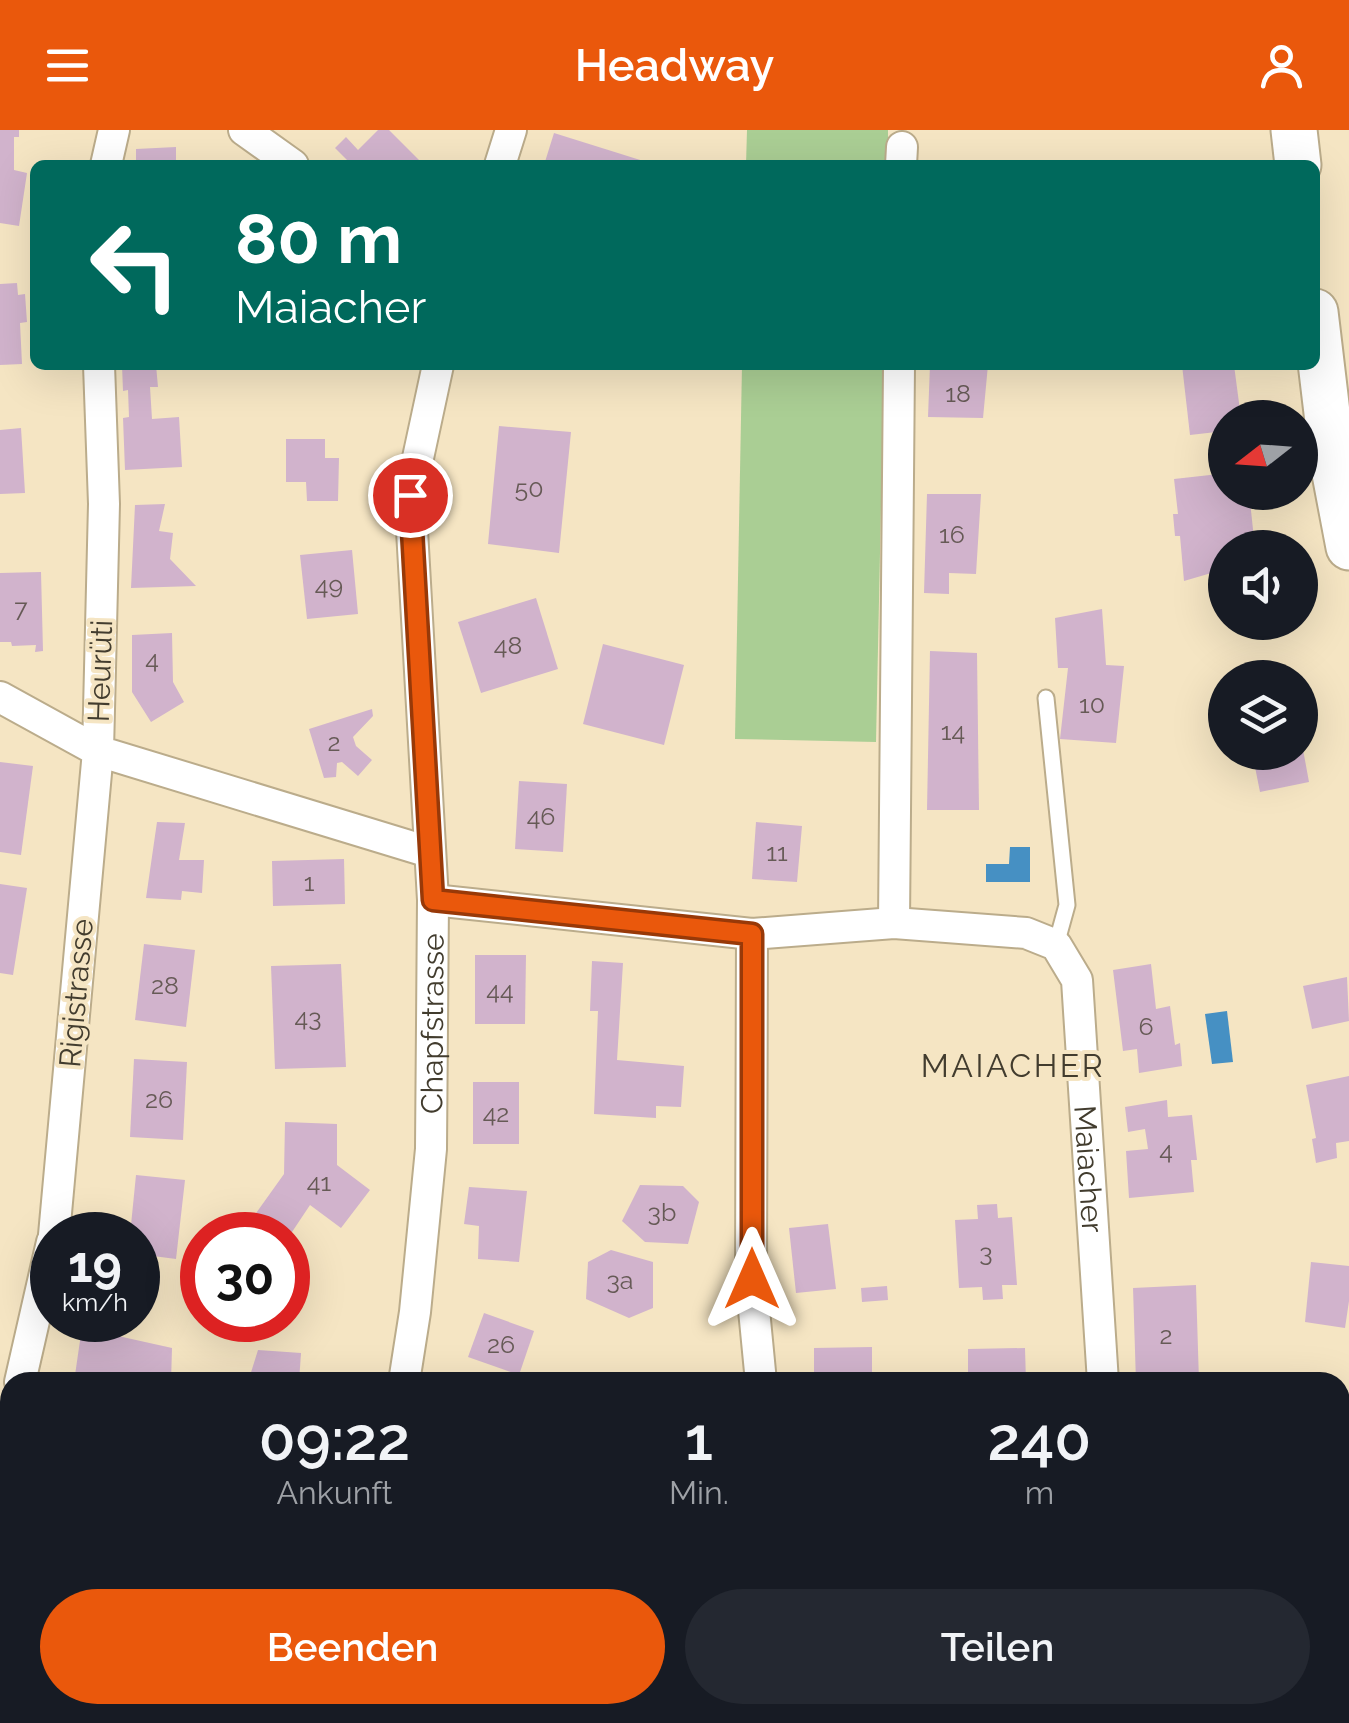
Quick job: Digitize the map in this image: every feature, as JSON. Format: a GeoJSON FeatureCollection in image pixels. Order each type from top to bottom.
{"type":"FeatureCollection","features":[{"type":"Feature","properties":{"kind":"street"},"geometry":{"type":"LineString","coordinates":[[107,160],[114,130]]}},
{"type":"Feature","properties":{"kind":"street"},"geometry":{"type":"LineString","coordinates":[[244,130],[286,160]]}},
{"type":"Feature","properties":{"kind":"street"},"geometry":{"type":"LineString","coordinates":[[502,160],[511,130]]}},
{"type":"Feature","properties":{"kind":"street"},"geometry":{"type":"LineString","coordinates":[[1294,130],[1297,160]]}},
{"type":"Feature","properties":{"kind":"street"},"geometry":{"type":"LineString","coordinates":[[1320,357],[1332,464],[1349,547]]}},
{"type":"Feature","properties":{"kind":"street","name":"Heurüti"},"geometry":{"type":"LineString","coordinates":[[99,370],[104,504],[98,750],[429,852]]}},
{"type":"Feature","properties":{"kind":"street","name":"Chapfstrasse"},"geometry":{"type":"LineString","coordinates":[[406,1372],[431,1148],[433,900],[410,495],[437,370]]}},
{"type":"Feature","properties":{"kind":"street"},"geometry":{"type":"LineString","coordinates":[[894,924],[900,370]]}},
{"type":"Feature","properties":{"kind":"street"},"geometry":{"type":"LineString","coordinates":[[0,696],[98,750]]}},
{"type":"Feature","properties":{"kind":"street","name":"Rigistrasse"},"geometry":{"type":"LineString","coordinates":[[55,1212],[98,750]]}},
{"type":"Feature","properties":{"kind":"street"},"geometry":{"type":"LineString","coordinates":[[433,900],[752,934],[894,924],[1026,933],[1056,945]]}},
{"type":"Feature","properties":{"kind":"street"},"geometry":{"type":"LineString","coordinates":[[752,934],[752,1279],[760,1372]]}},
{"type":"Feature","properties":{"kind":"street","name":"Maiacher"},"geometry":{"type":"LineString","coordinates":[[1056,945],[1077,980],[1102,1372]]}},
{"type":"Feature","properties":{"kind":"street","name":"Rigistrasse"},"geometry":{"type":"LineString","coordinates":[[22,1372],[30,1338]]}},
{"type":"Feature","properties":{"kind":"lane"},"geometry":{"type":"LineString","coordinates":[[1046,698],[1068,905],[1056,945]]}},
{"type":"Feature","properties":{"kind":"green space"},"geometry":{"type":"Polygon","coordinates":[[[747,130],[888,130],[888,160],[746,160],[747,130]]]}},
{"type":"Feature","properties":{"kind":"green space"},"geometry":{"type":"Polygon","coordinates":[[[742,370],[884,370],[876,742],[735,739],[742,370]]]}},
{"type":"Feature","properties":{"kind":"water"},"geometry":{"type":"Polygon","coordinates":[[[1010,847],[1030,847],[1030,882],[986,882],[986,864],[1009,864],[1010,847]]]}},
{"type":"Feature","properties":{"kind":"water"},"geometry":{"type":"Polygon","coordinates":[[[1227,1011],[1233,1062],[1212,1064],[1205,1014],[1227,1011]]]}},
{"type":"Feature","properties":{"kind":"building"},"geometry":{"type":"Polygon","coordinates":[[[0,130],[19,130],[19,137],[14,137],[14,170],[27,173],[19,226],[0,223],[0,130]]]}},
{"type":"Feature","properties":{"kind":"building"},"geometry":{"type":"Polygon","coordinates":[[[378,130],[389,130],[419,160],[347,160],[335,148],[346,137],[358,150],[378,130]]]}},
{"type":"Feature","properties":{"kind":"building"},"geometry":{"type":"Polygon","coordinates":[[[554,133],[640,160],[546,160],[554,133]]]}},
{"type":"Feature","properties":{"kind":"building"},"geometry":{"type":"Polygon","coordinates":[[[176,147],[176,160],[136,160],[136,149],[176,147]]]}},
{"type":"Feature","properties":{"kind":"building"},"geometry":{"type":"Polygon","coordinates":[[[17,283],[18,295],[25,294],[27,322],[20,323],[22,364],[0,365],[0,284],[17,283]]]}},
{"type":"Feature","properties":{"kind":"building"},"geometry":{"type":"Polygon","coordinates":[[[122,370],[156,370],[158,387],[150,387],[152,419],[179,417],[182,467],[125,470],[123,418],[129,417],[128,390],[123,391],[122,370]]]}},
{"type":"Feature","properties":{"kind":"building"},"geometry":{"type":"Polygon","coordinates":[[[930,370],[988,370],[983,418],[928,417],[930,370]]]}},
{"type":"Feature","properties":{"kind":"building"},"geometry":{"type":"Polygon","coordinates":[[[1183,370],[1235,370],[1239,400],[1208,400],[1208,433],[1190,435],[1183,370]]]}},
{"type":"Feature","properties":{"kind":"building"},"geometry":{"type":"Polygon","coordinates":[[[499,426],[571,432],[559,553],[488,544],[499,426]]]}},
{"type":"Feature","properties":{"kind":"building"},"geometry":{"type":"Polygon","coordinates":[[[21,428],[25,493],[0,494],[0,430],[21,428]]]}},
{"type":"Feature","properties":{"kind":"building"},"geometry":{"type":"Polygon","coordinates":[[[286,439],[325,439],[325,458],[339,458],[338,501],[307,501],[306,482],[286,482],[286,439]]]}},
{"type":"Feature","properties":{"kind":"building"},"geometry":{"type":"Polygon","coordinates":[[[1208,475],[1208,510],[1251,510],[1253,530],[1208,530],[1208,574],[1184,581],[1180,536],[1175,536],[1173,514],[1178,514],[1174,479],[1208,475]]]}},
{"type":"Feature","properties":{"kind":"building"},"geometry":{"type":"Polygon","coordinates":[[[927,494],[981,494],[976,574],[949,573],[949,594],[924,593],[927,494]]]}},
{"type":"Feature","properties":{"kind":"building"},"geometry":{"type":"Polygon","coordinates":[[[165,504],[159,531],[173,533],[170,559],[196,586],[131,588],[135,505],[165,504]]]}},
{"type":"Feature","properties":{"kind":"building"},"geometry":{"type":"Polygon","coordinates":[[[352,550],[358,614],[307,619],[300,555],[352,550]]]}},
{"type":"Feature","properties":{"kind":"building"},"geometry":{"type":"Polygon","coordinates":[[[41,572],[43,651],[35,652],[36,645],[0,642],[0,573],[41,572]]]}},
{"type":"Feature","properties":{"kind":"building"},"geometry":{"type":"Polygon","coordinates":[[[536,598],[558,669],[481,693],[458,622],[536,598]]]}},
{"type":"Feature","properties":{"kind":"building"},"geometry":{"type":"Polygon","coordinates":[[[1102,609],[1106,665],[1124,666],[1116,743],[1060,739],[1068,668],[1058,668],[1055,618],[1102,609]]]}},
{"type":"Feature","properties":{"kind":"building"},"geometry":{"type":"Polygon","coordinates":[[[172,633],[173,682],[184,702],[151,722],[132,692],[132,635],[172,633]]]}},
{"type":"Feature","properties":{"kind":"building"},"geometry":{"type":"Polygon","coordinates":[[[603,644],[684,665],[664,745],[583,724],[603,644]]]}},
{"type":"Feature","properties":{"kind":"building"},"geometry":{"type":"Polygon","coordinates":[[[930,651],[977,653],[979,810],[927,810],[930,651]]]}},
{"type":"Feature","properties":{"kind":"building"},"geometry":{"type":"Polygon","coordinates":[[[372,709],[373,716],[353,737],[356,746],[372,760],[358,776],[342,762],[337,763],[336,777],[324,778],[309,729],[372,709]]]}},
{"type":"Feature","properties":{"kind":"building"},"geometry":{"type":"Polygon","coordinates":[[[0,762],[33,766],[21,855],[0,852],[0,762]]]}},
{"type":"Feature","properties":{"kind":"building"},"geometry":{"type":"Polygon","coordinates":[[[1256,770],[1307,770],[1309,782],[1260,792],[1256,770]]]}},
{"type":"Feature","properties":{"kind":"building"},"geometry":{"type":"Polygon","coordinates":[[[519,781],[567,784],[563,852],[515,849],[519,781]]]}},
{"type":"Feature","properties":{"kind":"building"},"geometry":{"type":"Polygon","coordinates":[[[157,822],[185,823],[179,860],[204,860],[202,893],[182,891],[181,900],[146,898],[157,822]]]}},
{"type":"Feature","properties":{"kind":"building"},"geometry":{"type":"Polygon","coordinates":[[[756,822],[802,826],[797,882],[752,879],[756,822]]]}},
{"type":"Feature","properties":{"kind":"building"},"geometry":{"type":"Polygon","coordinates":[[[344,859],[345,904],[273,906],[272,861],[344,859]]]}},
{"type":"Feature","properties":{"kind":"building"},"geometry":{"type":"Polygon","coordinates":[[[0,884],[27,888],[13,975],[0,973],[0,884]]]}},
{"type":"Feature","properties":{"kind":"building"},"geometry":{"type":"Polygon","coordinates":[[[144,944],[195,950],[186,1027],[135,1020],[144,944]]]}},
{"type":"Feature","properties":{"kind":"building"},"geometry":{"type":"Polygon","coordinates":[[[475,955],[526,955],[525,1024],[475,1024],[475,955]]]}},
{"type":"Feature","properties":{"kind":"building"},"geometry":{"type":"Polygon","coordinates":[[[592,961],[623,963],[617,1060],[684,1066],[681,1107],[656,1106],[656,1118],[594,1114],[598,1011],[590,1011],[592,961]]]}},
{"type":"Feature","properties":{"kind":"building"},"geometry":{"type":"Polygon","coordinates":[[[341,964],[346,1067],[275,1069],[271,966],[341,964]]]}},
{"type":"Feature","properties":{"kind":"building"},"geometry":{"type":"Polygon","coordinates":[[[1151,964],[1156,1009],[1170,1006],[1182,1066],[1139,1073],[1137,1049],[1123,1051],[1113,970],[1151,964]]]}},
{"type":"Feature","properties":{"kind":"building"},"geometry":{"type":"Polygon","coordinates":[[[1347,977],[1349,1021],[1312,1029],[1303,986],[1347,977]]]}},
{"type":"Feature","properties":{"kind":"building"},"geometry":{"type":"Polygon","coordinates":[[[134,1059],[187,1062],[183,1140],[130,1137],[134,1059]]]}},
{"type":"Feature","properties":{"kind":"building"},"geometry":{"type":"Polygon","coordinates":[[[1349,1076],[1349,1141],[1336,1143],[1337,1158],[1316,1163],[1312,1139],[1316,1138],[1306,1085],[1349,1076]]]}},
{"type":"Feature","properties":{"kind":"building"},"geometry":{"type":"Polygon","coordinates":[[[473,1082],[519,1082],[519,1144],[473,1144],[473,1082]]]}},
{"type":"Feature","properties":{"kind":"building"},"geometry":{"type":"Polygon","coordinates":[[[1167,1100],[1168,1117],[1192,1115],[1197,1160],[1191,1160],[1194,1192],[1129,1198],[1126,1151],[1148,1149],[1145,1129],[1128,1132],[1125,1107],[1167,1100]]]}},
{"type":"Feature","properties":{"kind":"building"},"geometry":{"type":"Polygon","coordinates":[[[285,1122],[337,1124],[337,1165],[370,1190],[341,1228],[310,1205],[305,1212],[257,1212],[284,1174],[285,1122]]]}},
{"type":"Feature","properties":{"kind":"building"},"geometry":{"type":"Polygon","coordinates":[[[136,1175],[185,1180],[176,1259],[160,1257],[160,1212],[132,1212],[136,1175]]]}},
{"type":"Feature","properties":{"kind":"building"},"geometry":{"type":"Polygon","coordinates":[[[640,1185],[683,1186],[699,1202],[688,1244],[645,1242],[622,1221],[640,1185]]]}},
{"type":"Feature","properties":{"kind":"building"},"geometry":{"type":"Polygon","coordinates":[[[469,1187],[527,1191],[519,1262],[478,1259],[479,1226],[464,1224],[469,1187]]]}},
{"type":"Feature","properties":{"kind":"building"},"geometry":{"type":"Polygon","coordinates":[[[997,1204],[998,1218],[1012,1217],[1017,1285],[1002,1285],[1003,1299],[983,1300],[982,1287],[959,1288],[955,1220],[978,1219],[977,1205],[997,1204]]]}},
{"type":"Feature","properties":{"kind":"building"},"geometry":{"type":"Polygon","coordinates":[[[828,1224],[836,1289],[796,1293],[789,1228],[828,1224]]]}},
{"type":"Feature","properties":{"kind":"building"},"geometry":{"type":"Polygon","coordinates":[[[611,1250],[653,1262],[653,1308],[629,1318],[586,1299],[588,1262],[611,1250]]]}},
{"type":"Feature","properties":{"kind":"building"},"geometry":{"type":"Polygon","coordinates":[[[1311,1262],[1349,1266],[1345,1328],[1305,1322],[1311,1262]]]}},
{"type":"Feature","properties":{"kind":"building"},"geometry":{"type":"Polygon","coordinates":[[[1196,1285],[1199,1372],[1136,1372],[1133,1288],[1196,1285]]]}},
{"type":"Feature","properties":{"kind":"building"},"geometry":{"type":"Polygon","coordinates":[[[887,1286],[888,1300],[862,1302],[861,1288],[887,1286]]]}},
{"type":"Feature","properties":{"kind":"building"},"geometry":{"type":"Polygon","coordinates":[[[484,1313],[534,1331],[520,1372],[468,1357],[484,1313]]]}},
{"type":"Feature","properties":{"kind":"building"},"geometry":{"type":"Polygon","coordinates":[[[80,1342],[145,1342],[172,1348],[171,1372],[75,1372],[80,1342]]]}},
{"type":"Feature","properties":{"kind":"building"},"geometry":{"type":"Polygon","coordinates":[[[872,1347],[872,1372],[814,1372],[814,1348],[872,1347]]]}},
{"type":"Feature","properties":{"kind":"building"},"geometry":{"type":"Polygon","coordinates":[[[1025,1348],[1026,1372],[968,1372],[968,1349],[1025,1348]]]}},
{"type":"Feature","properties":{"kind":"building"},"geometry":{"type":"Polygon","coordinates":[[[258,1350],[301,1353],[300,1372],[251,1372],[258,1350]]]}},
{"type":"Feature","properties":{"kind":"district","name":"MAIACHER"},"geometry":{"type":"Point","coordinates":[1013,1065]}},
{"type":"Feature","properties":{"kind":"route"},"geometry":{"type":"LineString","coordinates":[[410,495],[433,900],[752,934],[752,1279]]}}]}
